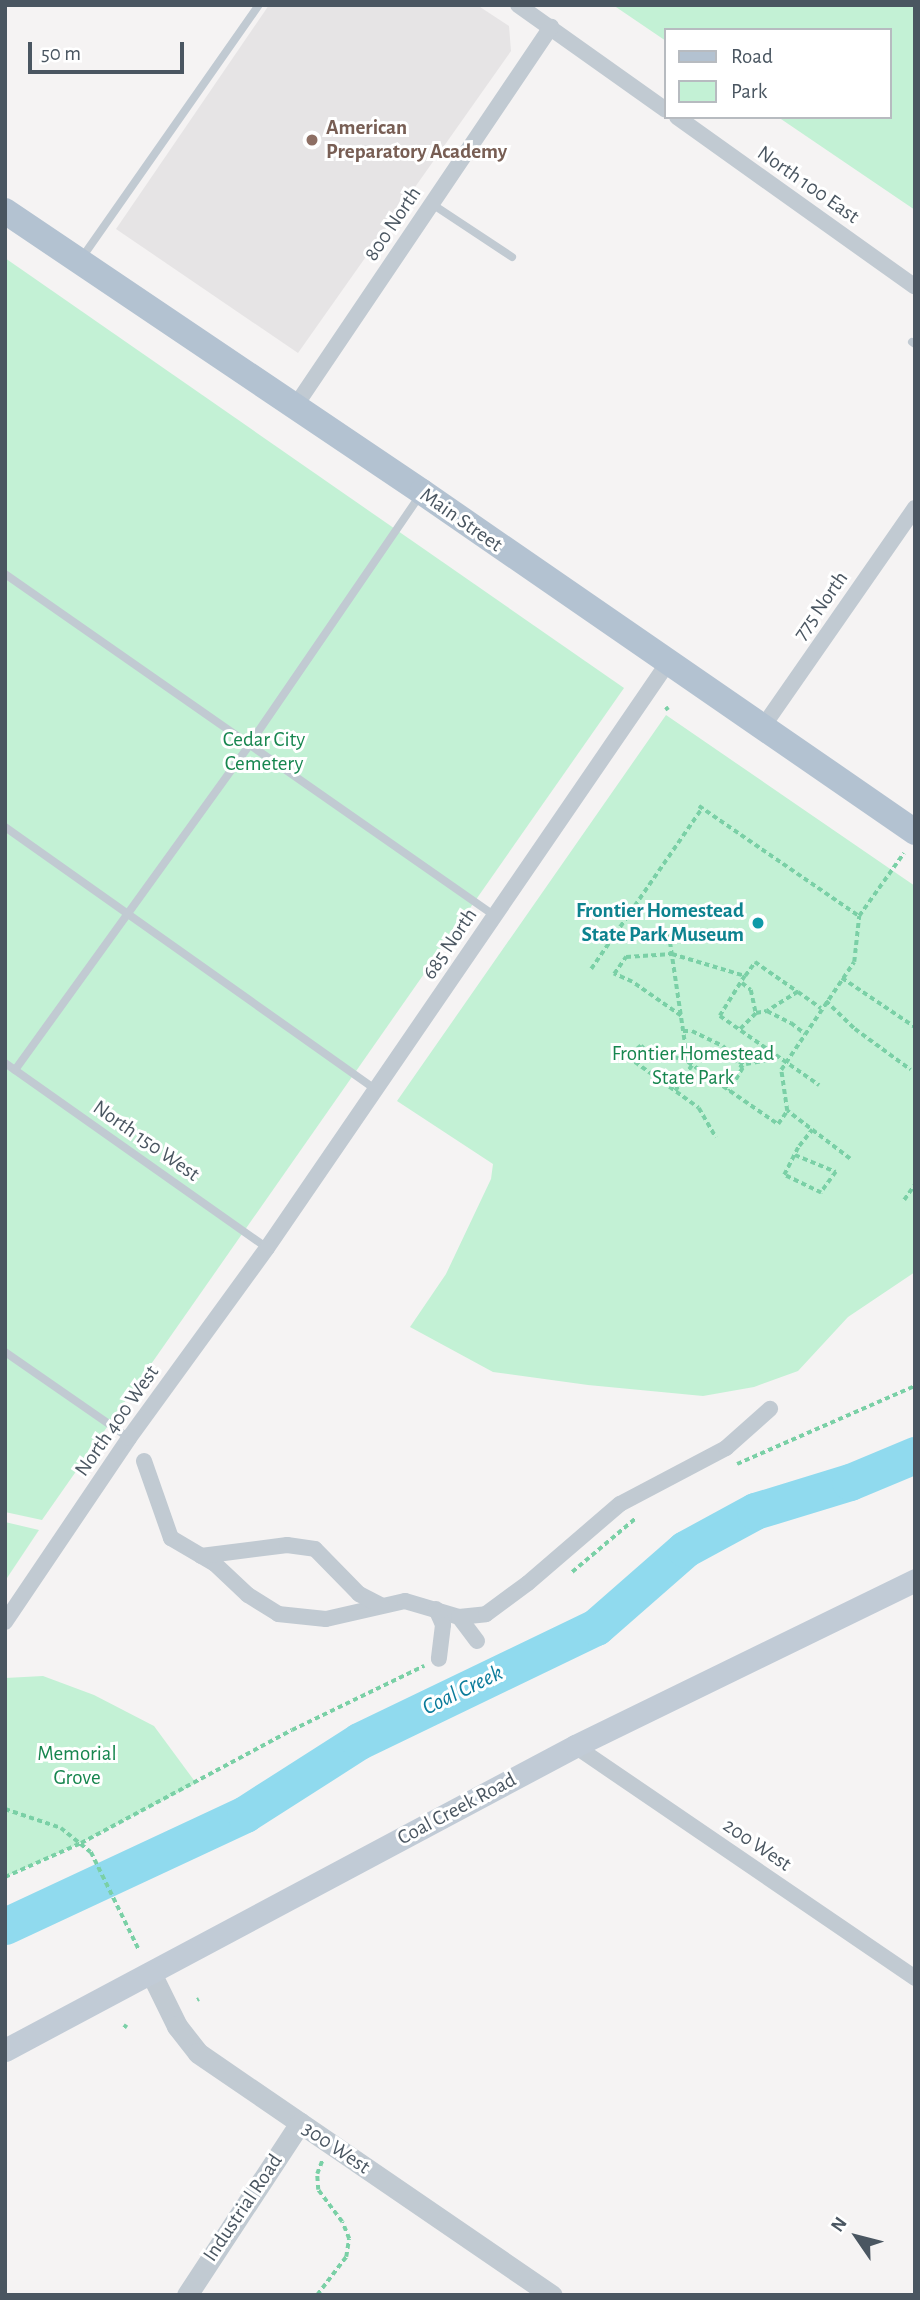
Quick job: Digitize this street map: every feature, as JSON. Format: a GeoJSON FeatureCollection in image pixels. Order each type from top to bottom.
{"type":"FeatureCollection","features":[{"type":"Feature","properties":{"kind":"main road","name":"Main Street"},"geometry":{"type":"LineString","coordinates":[[5,212],[422,492],[762,728],[912,839]]}},
{"type":"Feature","properties":{"kind":"main road","name":"Coal Creek Road"},"geometry":{"type":"LineString","coordinates":[[5,2050],[575,1746],[915,1580]]}},
{"type":"Feature","properties":{"kind":"street"},"geometry":{"type":"LineString","coordinates":[[518,5],[664,109]]}},
{"type":"Feature","properties":{"kind":"street","name":"800 North"},"geometry":{"type":"LineString","coordinates":[[295,408],[551,27]]}},
{"type":"Feature","properties":{"kind":"street","name":"North 100 East"},"geometry":{"type":"LineString","coordinates":[[680,119],[915,287]]}},
{"type":"Feature","properties":{"kind":"street","name":"775 North"},"geometry":{"type":"LineString","coordinates":[[762,728],[915,508]]}},
{"type":"Feature","properties":{"kind":"street","name":"685 North"},"geometry":{"type":"LineString","coordinates":[[267,1248],[667,664]]}},
{"type":"Feature","properties":{"kind":"street","name":"North 400 West"},"geometry":{"type":"LineString","coordinates":[[5,1622],[129,1438],[267,1248]]}},
{"type":"Feature","properties":{"kind":"street"},"geometry":{"type":"LineString","coordinates":[[144,1461],[171,1538],[215,1564],[248,1595],[278,1614],[326,1619],[405,1601],[459,1617],[486,1614],[620,1504],[726,1448],[769,1409]]}},
{"type":"Feature","properties":{"kind":"street"},"geometry":{"type":"LineString","coordinates":[[201,1556],[287,1545],[315,1549],[359,1594],[382,1605]]}},
{"type":"Feature","properties":{"kind":"street"},"geometry":{"type":"LineString","coordinates":[[436,1609],[443,1625],[439,1659]]}},
{"type":"Feature","properties":{"kind":"street"},"geometry":{"type":"LineString","coordinates":[[459,1617],[477,1641]]}},
{"type":"Feature","properties":{"kind":"street","name":"200 West"},"geometry":{"type":"LineString","coordinates":[[575,1746],[915,1978]]}},
{"type":"Feature","properties":{"kind":"street","name":"300 West"},"geometry":{"type":"LineString","coordinates":[[151,1973],[177,2026],[198,2053],[552,2295]]}},
{"type":"Feature","properties":{"kind":"street","name":"Industrial Road"},"geometry":{"type":"LineString","coordinates":[[187,2295],[300,2123]]}},
{"type":"Feature","properties":{"kind":"lane"},"geometry":{"type":"LineString","coordinates":[[79,262],[258,5]]}},
{"type":"Feature","properties":{"kind":"lane"},"geometry":{"type":"LineString","coordinates":[[432,204],[512,257]]}},
{"type":"Feature","properties":{"kind":"lane"},"geometry":{"type":"LineString","coordinates":[[15,1070],[249,745],[422,492]]}},
{"type":"Feature","properties":{"kind":"lane"},"geometry":{"type":"LineString","coordinates":[[5,575],[495,916]]}},
{"type":"Feature","properties":{"kind":"lane"},"geometry":{"type":"LineString","coordinates":[[5,827],[376,1090]]}},
{"type":"Feature","properties":{"kind":"lane","name":"North 150 West"},"geometry":{"type":"LineString","coordinates":[[5,1063],[267,1248]]}},
{"type":"Feature","properties":{"kind":"lane"},"geometry":{"type":"LineString","coordinates":[[5,1352],[129,1438]]}},
{"type":"Feature","properties":{"kind":"path"},"geometry":{"type":"LineString","coordinates":[[591,969],[701,807],[859,916]]}},
{"type":"Feature","properties":{"kind":"path"},"geometry":{"type":"LineString","coordinates":[[669,934],[687,1059],[778,1124],[787,1111],[781,1070],[854,962],[859,916],[912,839]]}},
{"type":"Feature","properties":{"kind":"path"},"geometry":{"type":"LineString","coordinates":[[681,1016],[632,982],[614,974],[626,957],[672,954],[746,976]]}},
{"type":"Feature","properties":{"kind":"path"},"geometry":{"type":"LineString","coordinates":[[819,1085],[720,1016],[755,962],[821,1008]]}},
{"type":"Feature","properties":{"kind":"path"},"geometry":{"type":"LineString","coordinates":[[842,978],[915,1027]]}},
{"type":"Feature","properties":{"kind":"path"},"geometry":{"type":"LineString","coordinates":[[741,983],[751,990],[756,1013]]}},
{"type":"Feature","properties":{"kind":"path"},"geometry":{"type":"LineString","coordinates":[[739,1030],[756,1013],[767,1011],[798,992]]}},
{"type":"Feature","properties":{"kind":"path"},"geometry":{"type":"LineString","coordinates":[[826,1001],[855,1029],[911,1070]]}},
{"type":"Feature","properties":{"kind":"path"},"geometry":{"type":"LineString","coordinates":[[767,1011],[792,1023],[805,1034]]}},
{"type":"Feature","properties":{"kind":"path"},"geometry":{"type":"LineString","coordinates":[[683,1031],[692,1031],[717,1042],[743,1068],[729,1091]]}},
{"type":"Feature","properties":{"kind":"path"},"geometry":{"type":"LineString","coordinates":[[687,1059],[657,1057],[641,1046],[628,1057],[699,1108],[716,1137]]}},
{"type":"Feature","properties":{"kind":"path"},"geometry":{"type":"LineString","coordinates":[[737,1062],[746,1064],[780,1058]]}},
{"type":"Feature","properties":{"kind":"path"},"geometry":{"type":"LineString","coordinates":[[675,1091],[692,1065]]}},
{"type":"Feature","properties":{"kind":"path"},"geometry":{"type":"LineString","coordinates":[[787,1111],[850,1159]]}},
{"type":"Feature","properties":{"kind":"path"},"geometry":{"type":"LineString","coordinates":[[795,1155],[836,1172],[821,1193],[785,1175],[795,1155],[812,1130]]}},
{"type":"Feature","properties":{"kind":"path"},"geometry":{"type":"LineString","coordinates":[[904,1200],[915,1184]]}},
{"type":"Feature","properties":{"kind":"path"},"geometry":{"type":"LineString","coordinates":[[5,1809],[61,1828],[91,1852],[139,1950]]}},
{"type":"Feature","properties":{"kind":"path"},"geometry":{"type":"LineString","coordinates":[[317,2295],[348,2249],[346,2230],[321,2197],[317,2183],[320,2165],[331,2144]]}},
{"type":"Feature","properties":{"kind":"shaded area","name":"American Preparatory Academy"},"geometry":{"type":"Polygon","coordinates":[[[269,5],[477,5],[509,26],[511,51],[298,353],[116,229],[269,5]]]}},
{"type":"Feature","properties":{"kind":"green space"},"geometry":{"type":"Polygon","coordinates":[[[613,5],[915,5],[915,210],[781,119],[892,119],[892,28],[664,28],[664,40],[613,5]]]}},
{"type":"Feature","properties":{"kind":"green space","name":"Cedar City Cemetery"},"geometry":{"type":"Polygon","coordinates":[[[5,258],[624,688],[42,1520],[5,1512],[5,258]]]}},
{"type":"Feature","properties":{"kind":"green space","name":"Frontier Homestead State Park"},"geometry":{"type":"Polygon","coordinates":[[[666,715],[915,886],[915,1272],[848,1317],[798,1371],[754,1387],[703,1396],[588,1385],[493,1372],[410,1327],[446,1274],[491,1179],[493,1164],[397,1101],[666,715]]]}},
{"type":"Feature","properties":{"kind":"green space"},"geometry":{"type":"Polygon","coordinates":[[[5,1522],[39,1530],[5,1581],[5,1522]]]}},
{"type":"Feature","properties":{"kind":"green space","name":"Memorial Grove"},"geometry":{"type":"Polygon","coordinates":[[[43,1676],[94,1695],[154,1726],[196,1783],[81,1843],[5,1877],[5,1678],[43,1676]]]}},
{"type":"Feature","properties":{"kind":"waterway","name":"Coal Creek"},"geometry":{"type":"LineString","coordinates":[[5,1926],[245,1814],[359,1741],[596,1627],[685,1549],[755,1511],[850,1482],[915,1455]]}},
{"type":"Feature","properties":{"kind":"place","name":"American Preparatory Academy"},"geometry":{"type":"Point","coordinates":[312,140]}},
{"type":"Feature","properties":{"kind":"place","name":"Frontier Homestead State Park Museum"},"geometry":{"type":"Point","coordinates":[758,923]}}]}
